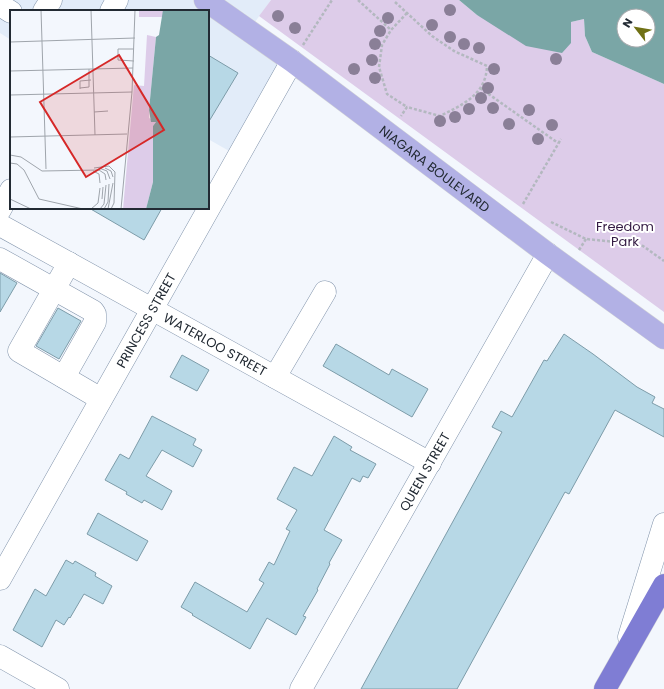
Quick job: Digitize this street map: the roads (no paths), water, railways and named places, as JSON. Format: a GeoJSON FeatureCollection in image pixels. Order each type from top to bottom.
{"type":"FeatureCollection","features":[{"type":"Feature","properties":{"kind":"highway"},"geometry":{"type":"LineString","coordinates":[[605,689],[664,585]]}},
{"type":"Feature","properties":{"kind":"main road","name":"NIAGARA BOULEVARD"},"geometry":{"type":"LineString","coordinates":[[205,0],[292,61],[548,254],[664,338]]}},
{"type":"Feature","properties":{"kind":"street"},"geometry":{"type":"LineString","coordinates":[[45,10],[52,0]]}},
{"type":"Feature","properties":{"kind":"street"},"geometry":{"type":"LineString","coordinates":[[112,10],[118,0]]}},
{"type":"Feature","properties":{"kind":"street"},"geometry":{"type":"LineString","coordinates":[[0,5],[10,11]]}},
{"type":"Feature","properties":{"kind":"street","name":"PRINCESS STREET"},"geometry":{"type":"LineString","coordinates":[[209,207],[292,61]]}},
{"type":"Feature","properties":{"kind":"street"},"geometry":{"type":"LineString","coordinates":[[0,210],[10,192]]}},
{"type":"Feature","properties":{"kind":"street","name":"PRINCESS STREET"},"geometry":{"type":"LineString","coordinates":[[0,579],[208,209]]}},
{"type":"Feature","properties":{"kind":"street","name":"WATERLOO STREET"},"geometry":{"type":"LineString","coordinates":[[0,225],[430,463]]}},
{"type":"Feature","properties":{"kind":"street","name":"QUEEN STREET"},"geometry":{"type":"LineString","coordinates":[[301,689],[548,254]]}},
{"type":"Feature","properties":{"kind":"street"},"geometry":{"type":"LineString","coordinates":[[0,259],[93,311],[95,314],[96,318],[64,377]]}},
{"type":"Feature","properties":{"kind":"street"},"geometry":{"type":"LineString","coordinates":[[69,263],[19,351],[101,399]]}},
{"type":"Feature","properties":{"kind":"street"},"geometry":{"type":"LineString","coordinates":[[274,376],[325,292]]}},
{"type":"Feature","properties":{"kind":"street"},"geometry":{"type":"LineString","coordinates":[[652,604],[664,524]]}},
{"type":"Feature","properties":{"kind":"street"},"geometry":{"type":"LineString","coordinates":[[658,561],[664,543]]}},
{"type":"Feature","properties":{"kind":"street"},"geometry":{"type":"LineString","coordinates":[[624,654],[652,604],[664,592]]}},
{"type":"Feature","properties":{"kind":"street"},"geometry":{"type":"LineString","coordinates":[[0,656],[58,689]]}},
{"type":"Feature","properties":{"kind":"water"},"geometry":{"type":"Polygon","coordinates":[[[459,0],[664,0],[664,84],[592,52],[585,36],[584,19],[571,22],[571,43],[562,53],[526,46],[477,15],[459,0]]]}},
{"type":"Feature","properties":{"kind":"park label","name":"Freedom Park"},"geometry":{"type":"Point","coordinates":[625,234]}}]}
